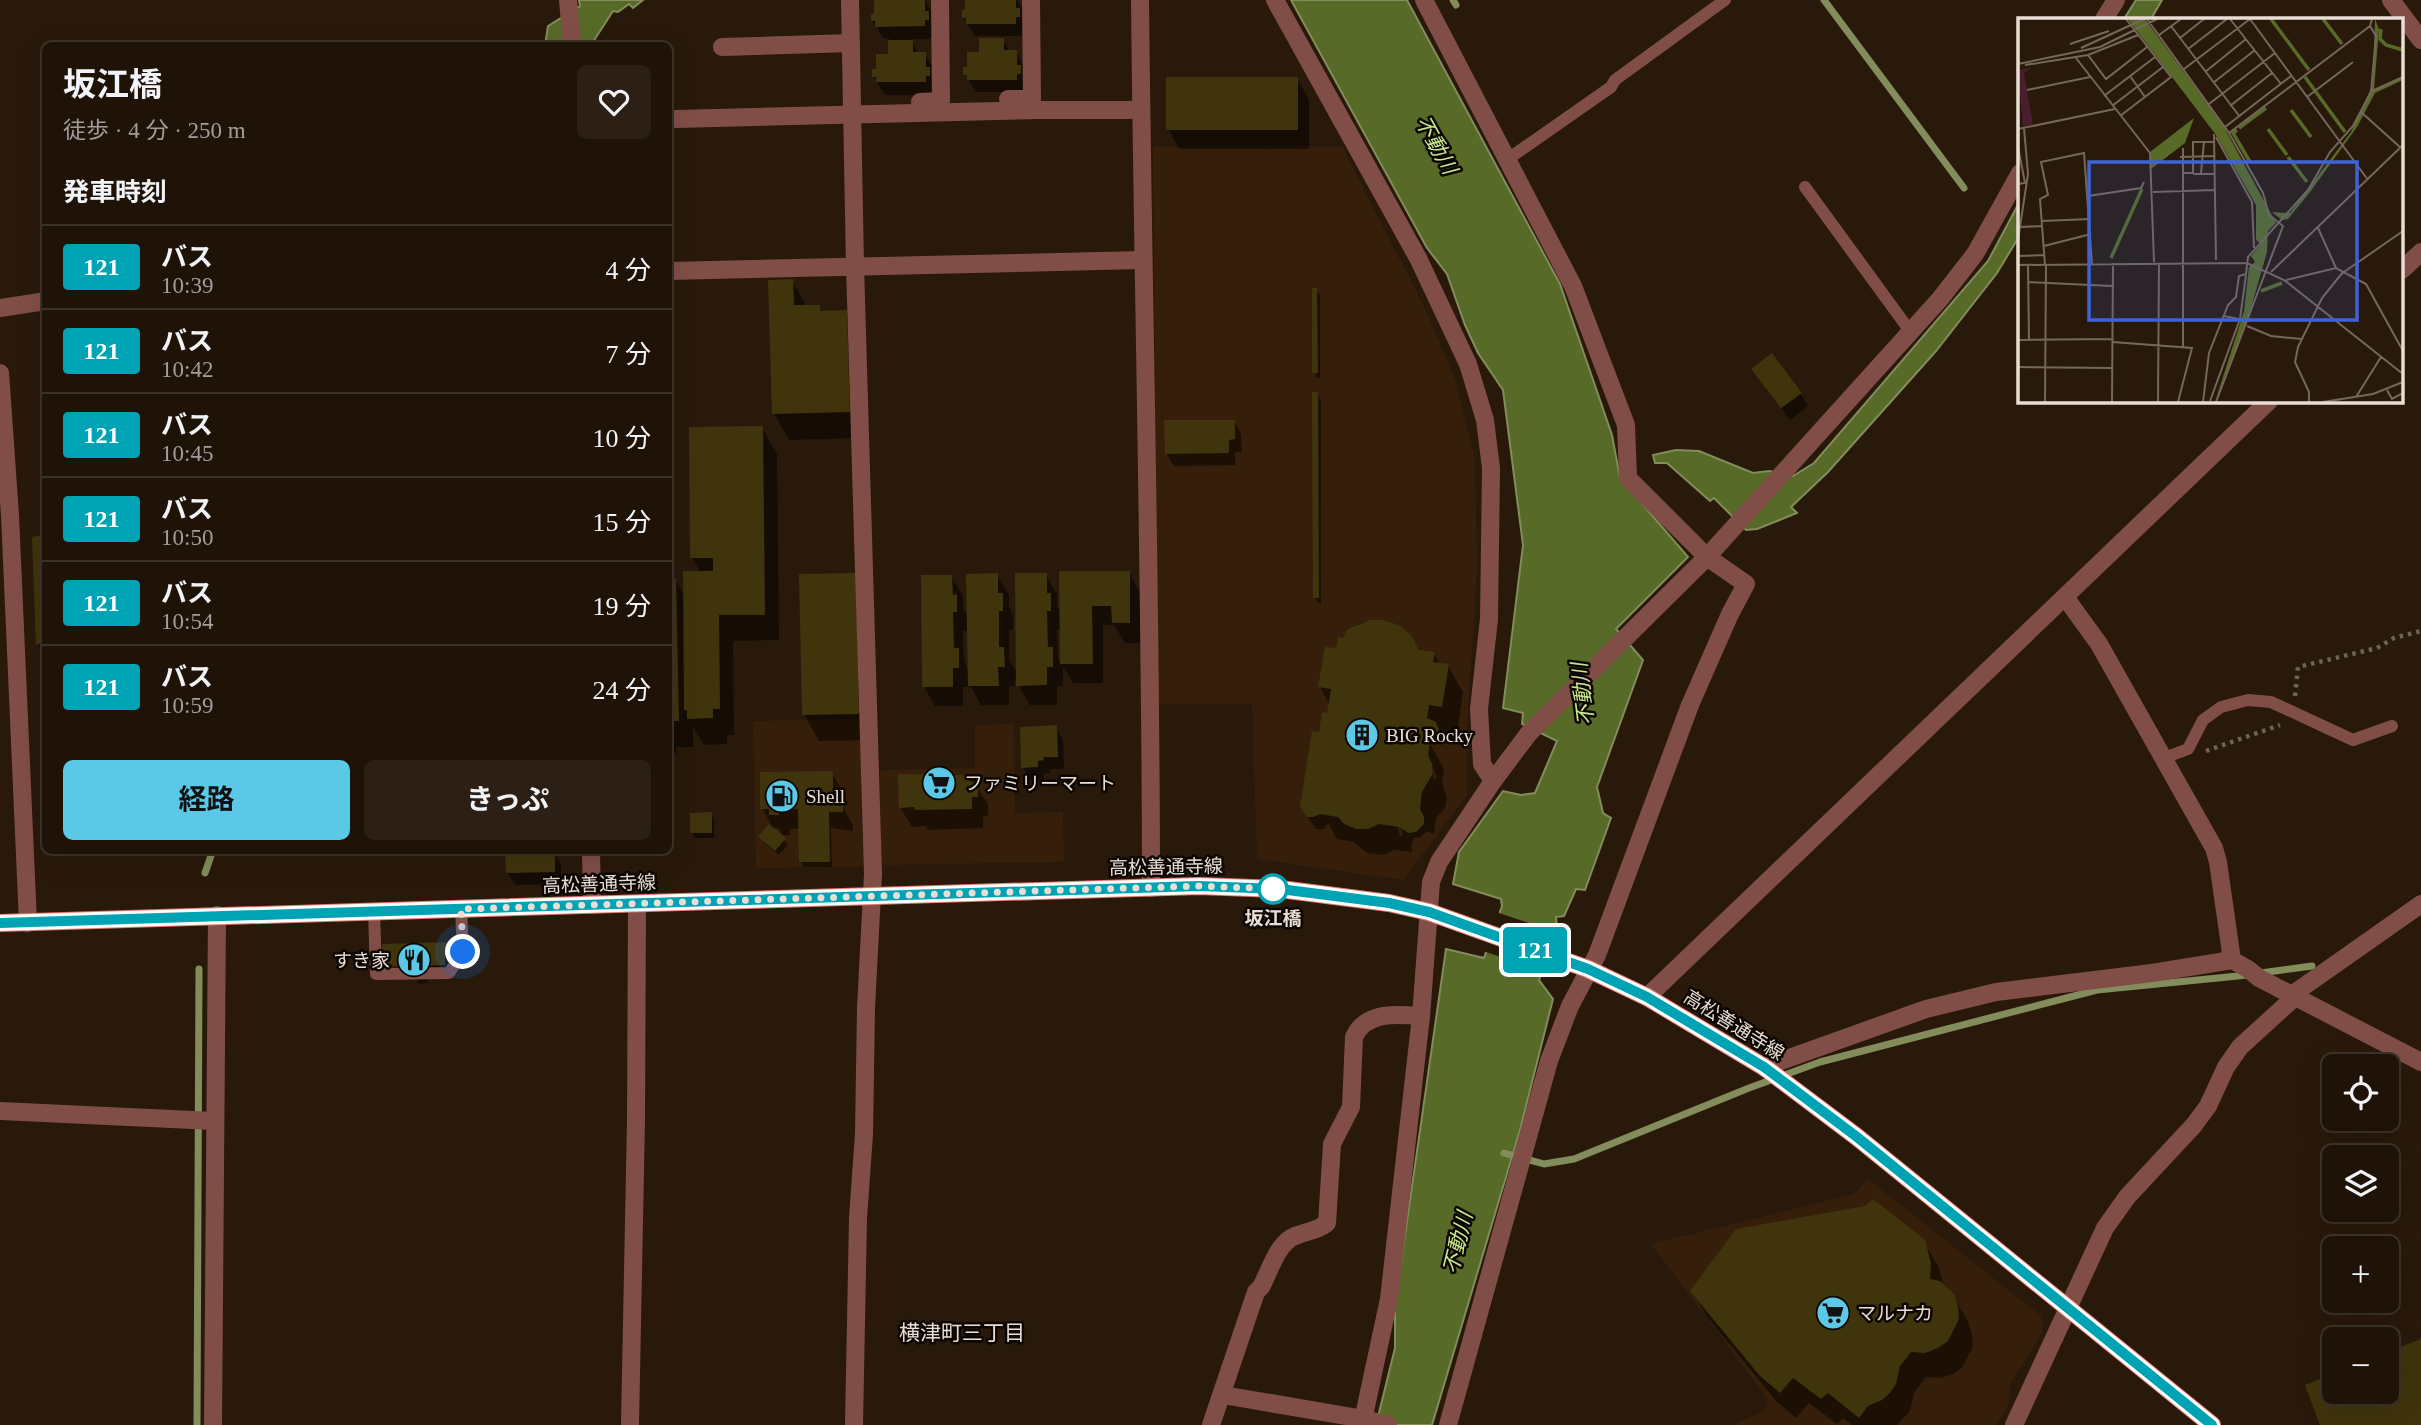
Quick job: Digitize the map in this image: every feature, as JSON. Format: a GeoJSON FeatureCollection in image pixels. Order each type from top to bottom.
{"type":"FeatureCollection","features":[{"type":"Feature","properties":{"kind":"main road","name":"高松善通寺線"},"geometry":{"type":"LineString","coordinates":[[0,923],[1199,886],[1280,889],[1389,903],[1429,912],[1588,969],[1647,997],[1774,1075],[1857,1137],[2212,1425]]}},
{"type":"Feature","properties":{"kind":"street"},"geometry":{"type":"LineString","coordinates":[[850,0],[872,846],[854,1425]]}},
{"type":"Feature","properties":{"kind":"street"},"geometry":{"type":"LineString","coordinates":[[940,0],[941,101]]}},
{"type":"Feature","properties":{"kind":"street"},"geometry":{"type":"LineString","coordinates":[[676,119],[852,110],[941,101],[1032,99],[1031,0]]}},
{"type":"Feature","properties":{"kind":"street"},"geometry":{"type":"LineString","coordinates":[[1140,0],[1151,888]]}},
{"type":"Feature","properties":{"kind":"street"},"geometry":{"type":"LineString","coordinates":[[1275,0],[1418,258],[1468,365],[1485,420],[1491,468],[1489,619],[1479,709],[1482,764],[1493,781]]}},
{"type":"Feature","properties":{"kind":"street"},"geometry":{"type":"LineString","coordinates":[[1423,0],[1573,286],[1626,425],[1629,478],[1707,557],[1746,584],[1690,705],[1597,955],[1570,1006],[1549,1061],[1448,1425]]}},
{"type":"Feature","properties":{"kind":"street"},"geometry":{"type":"LineString","coordinates":[[2105,18],[2116,0]]}},
{"type":"Feature","properties":{"kind":"street"},"geometry":{"type":"LineString","coordinates":[[2391,0],[2421,40]]}},
{"type":"Feature","properties":{"kind":"street"},"geometry":{"type":"LineString","coordinates":[[569,5],[572,42]]}},
{"type":"Feature","properties":{"kind":"street"},"geometry":{"type":"LineString","coordinates":[[722,47],[851,43]]}},
{"type":"Feature","properties":{"kind":"street"},"geometry":{"type":"LineString","coordinates":[[852,110],[1141,110]]}},
{"type":"Feature","properties":{"kind":"street"},"geometry":{"type":"LineString","coordinates":[[1223,1395],[1373,1423],[1421,1016],[1431,882],[1439,862],[1529,733],[1707,557],[1940,299],[1975,254],[2018,177]]}},
{"type":"Feature","properties":{"kind":"street"},"geometry":{"type":"LineString","coordinates":[[2404,268],[2421,252]]}},
{"type":"Feature","properties":{"kind":"street"},"geometry":{"type":"LineString","coordinates":[[672,271],[1142,260]]}},
{"type":"Feature","properties":{"kind":"street"},"geometry":{"type":"LineString","coordinates":[[0,308],[42,302]]}},
{"type":"Feature","properties":{"kind":"street"},"geometry":{"type":"LineString","coordinates":[[0,373],[8,656],[28,923]]}},
{"type":"Feature","properties":{"kind":"street"},"geometry":{"type":"LineString","coordinates":[[1647,997],[2268,402]]}},
{"type":"Feature","properties":{"kind":"street"},"geometry":{"type":"LineString","coordinates":[[2065,597],[2099,644],[2214,848],[2246,969]]}},
{"type":"Feature","properties":{"kind":"street"},"geometry":{"type":"LineString","coordinates":[[591,854],[592,905]]}},
{"type":"Feature","properties":{"kind":"street"},"geometry":{"type":"LineString","coordinates":[[630,1425],[637,904]]}},
{"type":"Feature","properties":{"kind":"street"},"geometry":{"type":"LineString","coordinates":[[2014,1425],[2105,1228],[2127,1197],[2194,1125],[2208,1106],[2226,1067],[2240,1047],[2294,995],[2421,904]]}},
{"type":"Feature","properties":{"kind":"street"},"geometry":{"type":"LineString","coordinates":[[213,1425],[203,1121],[217,915]]}},
{"type":"Feature","properties":{"kind":"street"},"geometry":{"type":"LineString","coordinates":[[1774,1075],[1926,1009],[1996,992],[2152,973],[2246,969],[2421,1062]]}},
{"type":"Feature","properties":{"kind":"street"},"geometry":{"type":"LineString","coordinates":[[1211,1425],[1256,1292],[1282,1245],[1295,1236],[1327,1223],[1332,1144],[1351,1107],[1354,1037],[1359,1027],[1366,1021],[1394,1014],[1421,1016]]}},
{"type":"Feature","properties":{"kind":"street"},"geometry":{"type":"LineString","coordinates":[[0,1111],[203,1121]]}},
{"type":"Feature","properties":{"kind":"lane"},"geometry":{"type":"LineString","coordinates":[[1508,159],[1611,88],[1615,80],[1725,0]]}},
{"type":"Feature","properties":{"kind":"lane"},"geometry":{"type":"LineString","coordinates":[[1805,187],[1910,331]]}},
{"type":"Feature","properties":{"kind":"lane"},"geometry":{"type":"LineString","coordinates":[[2164,758],[2188,749],[2203,720],[2221,707],[2248,700],[2271,702],[2353,740],[2392,726]]}},
{"type":"Feature","properties":{"kind":"lane"},"geometry":{"type":"LineString","coordinates":[[374,911],[376,974],[449,973],[463,952],[461,909]]}},
{"type":"Feature","properties":{"kind":"path"},"geometry":{"type":"LineString","coordinates":[[2188,749],[2202,753],[2295,720],[2298,667],[2377,648],[2394,638],[2421,631]]}},
{"type":"Feature","properties":{"kind":"shaded area"},"geometry":{"type":"Polygon","coordinates":[[[1342,146],[1427,313],[1455,379],[1475,460],[1477,568],[1468,710],[1467,795],[1403,880],[1257,859],[1252,704],[1158,704],[1153,147],[1342,146]]]}},
{"type":"Feature","properties":{"kind":"shaded area"},"geometry":{"type":"Polygon","coordinates":[[[860,719],[863,866],[756,868],[753,721],[860,719]]]}},
{"type":"Feature","properties":{"kind":"shaded area"},"geometry":{"type":"Polygon","coordinates":[[[1014,724],[1015,813],[1063,812],[1064,862],[881,865],[880,770],[975,768],[975,725],[1014,724]]]}},
{"type":"Feature","properties":{"kind":"shaded area"},"geometry":{"type":"Polygon","coordinates":[[[1868,1179],[2041,1316],[2043,1331],[2010,1384],[2009,1403],[1997,1425],[1733,1425],[1765,1410],[1768,1399],[1651,1244],[1854,1194],[1868,1179]]]}},
{"type":"Feature","properties":{"kind":"water"},"geometry":{"type":"Polygon","coordinates":[[[579,0],[643,0],[633,8],[629,4],[618,12],[613,11],[593,42],[545,42],[548,26],[580,6],[579,0]]]}},
{"type":"Feature","properties":{"kind":"water","name":"不動川"},"geometry":{"type":"Polygon","coordinates":[[[1291,0],[1407,0],[1560,284],[1612,435],[1620,478],[1688,557],[1616,629],[1643,660],[1597,787],[1603,813],[1611,818],[1585,890],[1576,889],[1564,916],[1556,917],[1557,928],[1539,980],[1553,999],[1520,1130],[1432,1425],[1376,1425],[1395,1348],[1395,1305],[1446,949],[1484,958],[1502,906],[1501,899],[1453,884],[1459,852],[1503,791],[1521,795],[1535,793],[1557,741],[1522,724],[1523,713],[1503,708],[1523,545],[1503,390],[1478,353],[1447,274],[1427,248],[1291,0]]]}},
{"type":"Feature","properties":{"kind":"water"},"geometry":{"type":"Polygon","coordinates":[[[2136,0],[2162,0],[2152,18],[2125,18],[2136,0]]]}},
{"type":"Feature","properties":{"kind":"water"},"geometry":{"type":"Polygon","coordinates":[[[2018,205],[2018,238],[1997,273],[1936,351],[1828,472],[1791,507],[1797,513],[1757,529],[1746,530],[1714,498],[1710,501],[1667,463],[1655,463],[1653,455],[1676,450],[1699,451],[1753,473],[1769,471],[1793,476],[1814,463],[1988,261],[2018,205]]]}},
{"type":"Feature","properties":{"kind":"pier"},"geometry":{"type":"Polygon","coordinates":[[[1496,912],[1559,933],[1545,972],[1483,951],[1496,912]]]}},
{"type":"Feature","properties":{"kind":"building"},"geometry":{"type":"Polygon","coordinates":[[[874,0],[925,0],[925,11],[929,11],[929,20],[925,20],[925,26],[875,27],[875,21],[871,21],[874,0]]]}},
{"type":"Feature","properties":{"kind":"building"},"geometry":{"type":"Polygon","coordinates":[[[965,0],[1016,0],[1020,17],[1016,17],[1016,24],[966,24],[966,18],[962,18],[965,0]]]}},
{"type":"Feature","properties":{"kind":"building"},"geometry":{"type":"Polygon","coordinates":[[[979,38],[1004,38],[1004,50],[1017,50],[1017,65],[1021,65],[1021,74],[1017,74],[1017,80],[967,80],[967,75],[963,75],[963,67],[967,67],[967,52],[979,52],[979,38]]]}},
{"type":"Feature","properties":{"kind":"building"},"geometry":{"type":"Polygon","coordinates":[[[888,40],[913,40],[913,52],[926,52],[926,67],[930,67],[930,76],[926,76],[926,82],[876,82],[876,77],[872,77],[872,69],[876,69],[876,54],[888,54],[888,40]]]}},
{"type":"Feature","properties":{"kind":"building"},"geometry":{"type":"Polygon","coordinates":[[[1166,77],[1298,77],[1298,130],[1166,130],[1166,77]]]}},
{"type":"Feature","properties":{"kind":"building"},"geometry":{"type":"Polygon","coordinates":[[[793,279],[794,305],[820,305],[820,311],[847,310],[850,412],[772,414],[768,280],[793,279]]]}},
{"type":"Feature","properties":{"kind":"building"},"geometry":{"type":"Polygon","coordinates":[[[1312,288],[1317,288],[1318,373],[1312,373],[1312,288]]]}},
{"type":"Feature","properties":{"kind":"building"},"geometry":{"type":"Polygon","coordinates":[[[1772,353],[1802,393],[1781,408],[1751,369],[1772,353]]]}},
{"type":"Feature","properties":{"kind":"building"},"geometry":{"type":"Polygon","coordinates":[[[1312,392],[1318,392],[1319,598],[1313,598],[1312,392]]]}},
{"type":"Feature","properties":{"kind":"building"},"geometry":{"type":"Polygon","coordinates":[[[1164,420],[1235,420],[1235,439],[1229,440],[1229,453],[1165,454],[1164,420]]]}},
{"type":"Feature","properties":{"kind":"building"},"geometry":{"type":"Polygon","coordinates":[[[763,426],[765,615],[719,615],[720,709],[713,709],[713,718],[687,719],[687,710],[684,710],[683,571],[713,571],[713,558],[690,558],[689,427],[763,426]]]}},
{"type":"Feature","properties":{"kind":"building"},"geometry":{"type":"Polygon","coordinates":[[[42,535],[42,643],[36,645],[32,537],[42,535]]]}},
{"type":"Feature","properties":{"kind":"building"},"geometry":{"type":"Polygon","coordinates":[[[1059,571],[1130,571],[1130,623],[1112,623],[1111,606],[1092,606],[1093,664],[1060,664],[1059,571]]]}},
{"type":"Feature","properties":{"kind":"building"},"geometry":{"type":"Polygon","coordinates":[[[856,573],[859,714],[802,715],[799,574],[856,573]]]}},
{"type":"Feature","properties":{"kind":"building"},"geometry":{"type":"Polygon","coordinates":[[[998,573],[998,593],[1003,593],[1003,611],[999,611],[999,647],[1004,647],[1005,667],[998,667],[999,686],[968,686],[966,574],[998,573]]]}},
{"type":"Feature","properties":{"kind":"building"},"geometry":{"type":"Polygon","coordinates":[[[1015,573],[1047,573],[1047,593],[1051,593],[1051,611],[1047,611],[1048,647],[1053,647],[1053,667],[1047,667],[1047,685],[1016,686],[1015,573]]]}},
{"type":"Feature","properties":{"kind":"building"},"geometry":{"type":"Polygon","coordinates":[[[921,575],[952,575],[953,595],[957,594],[957,612],[953,612],[954,648],[959,648],[959,668],[953,668],[953,687],[922,687],[921,575]]]}},
{"type":"Feature","properties":{"kind":"building"},"geometry":{"type":"Polygon","coordinates":[[[672,579],[676,579],[679,721],[672,721],[672,579]]]}},
{"type":"Feature","properties":{"kind":"building","name":"BIG Rocky"},"geometry":{"type":"Polygon","coordinates":[[[1370,620],[1399,625],[1411,635],[1419,650],[1435,652],[1433,662],[1449,664],[1442,707],[1429,705],[1427,718],[1436,722],[1439,730],[1437,737],[1430,741],[1428,755],[1432,764],[1432,775],[1422,792],[1420,809],[1424,824],[1416,832],[1408,833],[1400,827],[1379,824],[1368,829],[1356,829],[1344,824],[1338,817],[1320,814],[1307,817],[1300,807],[1312,731],[1319,732],[1322,712],[1327,713],[1331,689],[1318,687],[1325,647],[1336,648],[1338,637],[1343,638],[1348,629],[1370,620]]]}},
{"type":"Feature","properties":{"kind":"building"},"geometry":{"type":"Polygon","coordinates":[[[1057,725],[1058,757],[1043,757],[1044,760],[1038,761],[1038,767],[1021,768],[1020,727],[1057,725]]]}},
{"type":"Feature","properties":{"kind":"building"},"geometry":{"type":"Polygon","coordinates":[[[833,771],[833,804],[843,804],[843,812],[829,812],[830,862],[799,862],[798,809],[779,810],[779,815],[769,815],[769,809],[760,809],[760,772],[833,771]]]}},
{"type":"Feature","properties":{"kind":"building"},"geometry":{"type":"Polygon","coordinates":[[[898,774],[971,775],[971,782],[978,782],[978,797],[972,797],[972,809],[899,808],[898,774]]]}},
{"type":"Feature","properties":{"kind":"building"},"geometry":{"type":"Polygon","coordinates":[[[712,812],[712,833],[690,833],[690,813],[712,812]]]}},
{"type":"Feature","properties":{"kind":"building"},"geometry":{"type":"Polygon","coordinates":[[[769,824],[786,838],[775,851],[758,837],[769,824]]]}},
{"type":"Feature","properties":{"kind":"building"},"geometry":{"type":"Polygon","coordinates":[[[505,854],[555,854],[555,872],[506,873],[505,854]]]}},
{"type":"Feature","properties":{"kind":"building","name":"すき家"},"geometry":{"type":"Polygon","coordinates":[[[449,942],[449,955],[445,955],[445,965],[421,966],[421,971],[410,971],[410,966],[382,967],[382,944],[449,942]]]}},
{"type":"Feature","properties":{"kind":"building","name":"マルナカ"},"geometry":{"type":"Polygon","coordinates":[[[1873,1199],[1925,1240],[1931,1263],[1930,1279],[1940,1281],[1954,1294],[1959,1319],[1948,1341],[1938,1348],[1925,1353],[1911,1352],[1900,1366],[1896,1384],[1890,1393],[1868,1406],[1859,1418],[1828,1393],[1821,1399],[1793,1378],[1780,1393],[1760,1376],[1690,1291],[1736,1229],[1865,1206],[1873,1199]]]}},
{"type":"Feature","properties":{"kind":"building"},"geometry":{"type":"Polygon","coordinates":[[[2421,1339],[2421,1425],[2320,1425],[2305,1385],[2322,1378],[2322,1404],[2399,1404],[2399,1347],[2421,1339]]]}},
{"type":"Feature","properties":{"kind":"waterway"},"geometry":{"type":"LineString","coordinates":[[1453,0],[1456,5]]}},
{"type":"Feature","properties":{"kind":"waterway"},"geometry":{"type":"LineString","coordinates":[[1824,0],[1964,188]]}},
{"type":"Feature","properties":{"kind":"waterway"},"geometry":{"type":"LineString","coordinates":[[205,873],[212,854]]}},
{"type":"Feature","properties":{"kind":"waterway"},"geometry":{"type":"LineString","coordinates":[[1504,1153],[1544,1164],[1574,1159],[1820,1062],[2097,990],[2312,966]]}},
{"type":"Feature","properties":{"kind":"waterway"},"geometry":{"type":"LineString","coordinates":[[197,1425],[199,969]]}},
{"type":"Feature","properties":{"kind":"bus line","name":"121"},"geometry":{"type":"LineString","coordinates":[[0,923],[1199,886],[1280,889],[1389,903],[1429,912],[1588,969],[1647,997],[1764,1067],[1857,1137],[2212,1425]]}},
{"type":"Feature","properties":{"kind":"place","name":"BIG Rocky"},"geometry":{"type":"Point","coordinates":[1362,735]}},
{"type":"Feature","properties":{"kind":"place","name":"ファミリーマート"},"geometry":{"type":"Point","coordinates":[939,783]}},
{"type":"Feature","properties":{"kind":"place","name":"Shell"},"geometry":{"type":"Point","coordinates":[782,796]}},
{"type":"Feature","properties":{"kind":"place","name":"坂江橋"},"geometry":{"type":"Point","coordinates":[1273,889]}},
{"type":"Feature","properties":{"kind":"place","name":"すき家"},"geometry":{"type":"Point","coordinates":[414,960]}},
{"type":"Feature","properties":{"kind":"place","name":"マルナカ"},"geometry":{"type":"Point","coordinates":[1833,1313]}},
{"type":"Feature","properties":{"kind":"district","name":"横津町三丁目"},"geometry":{"type":"Point","coordinates":[962,1333]}},
{"type":"Feature","properties":{"kind":"route"},"geometry":{"type":"LineString","coordinates":[[463,952],[461,909],[1199,886],[1280,889],[1273,889]]}}]}
